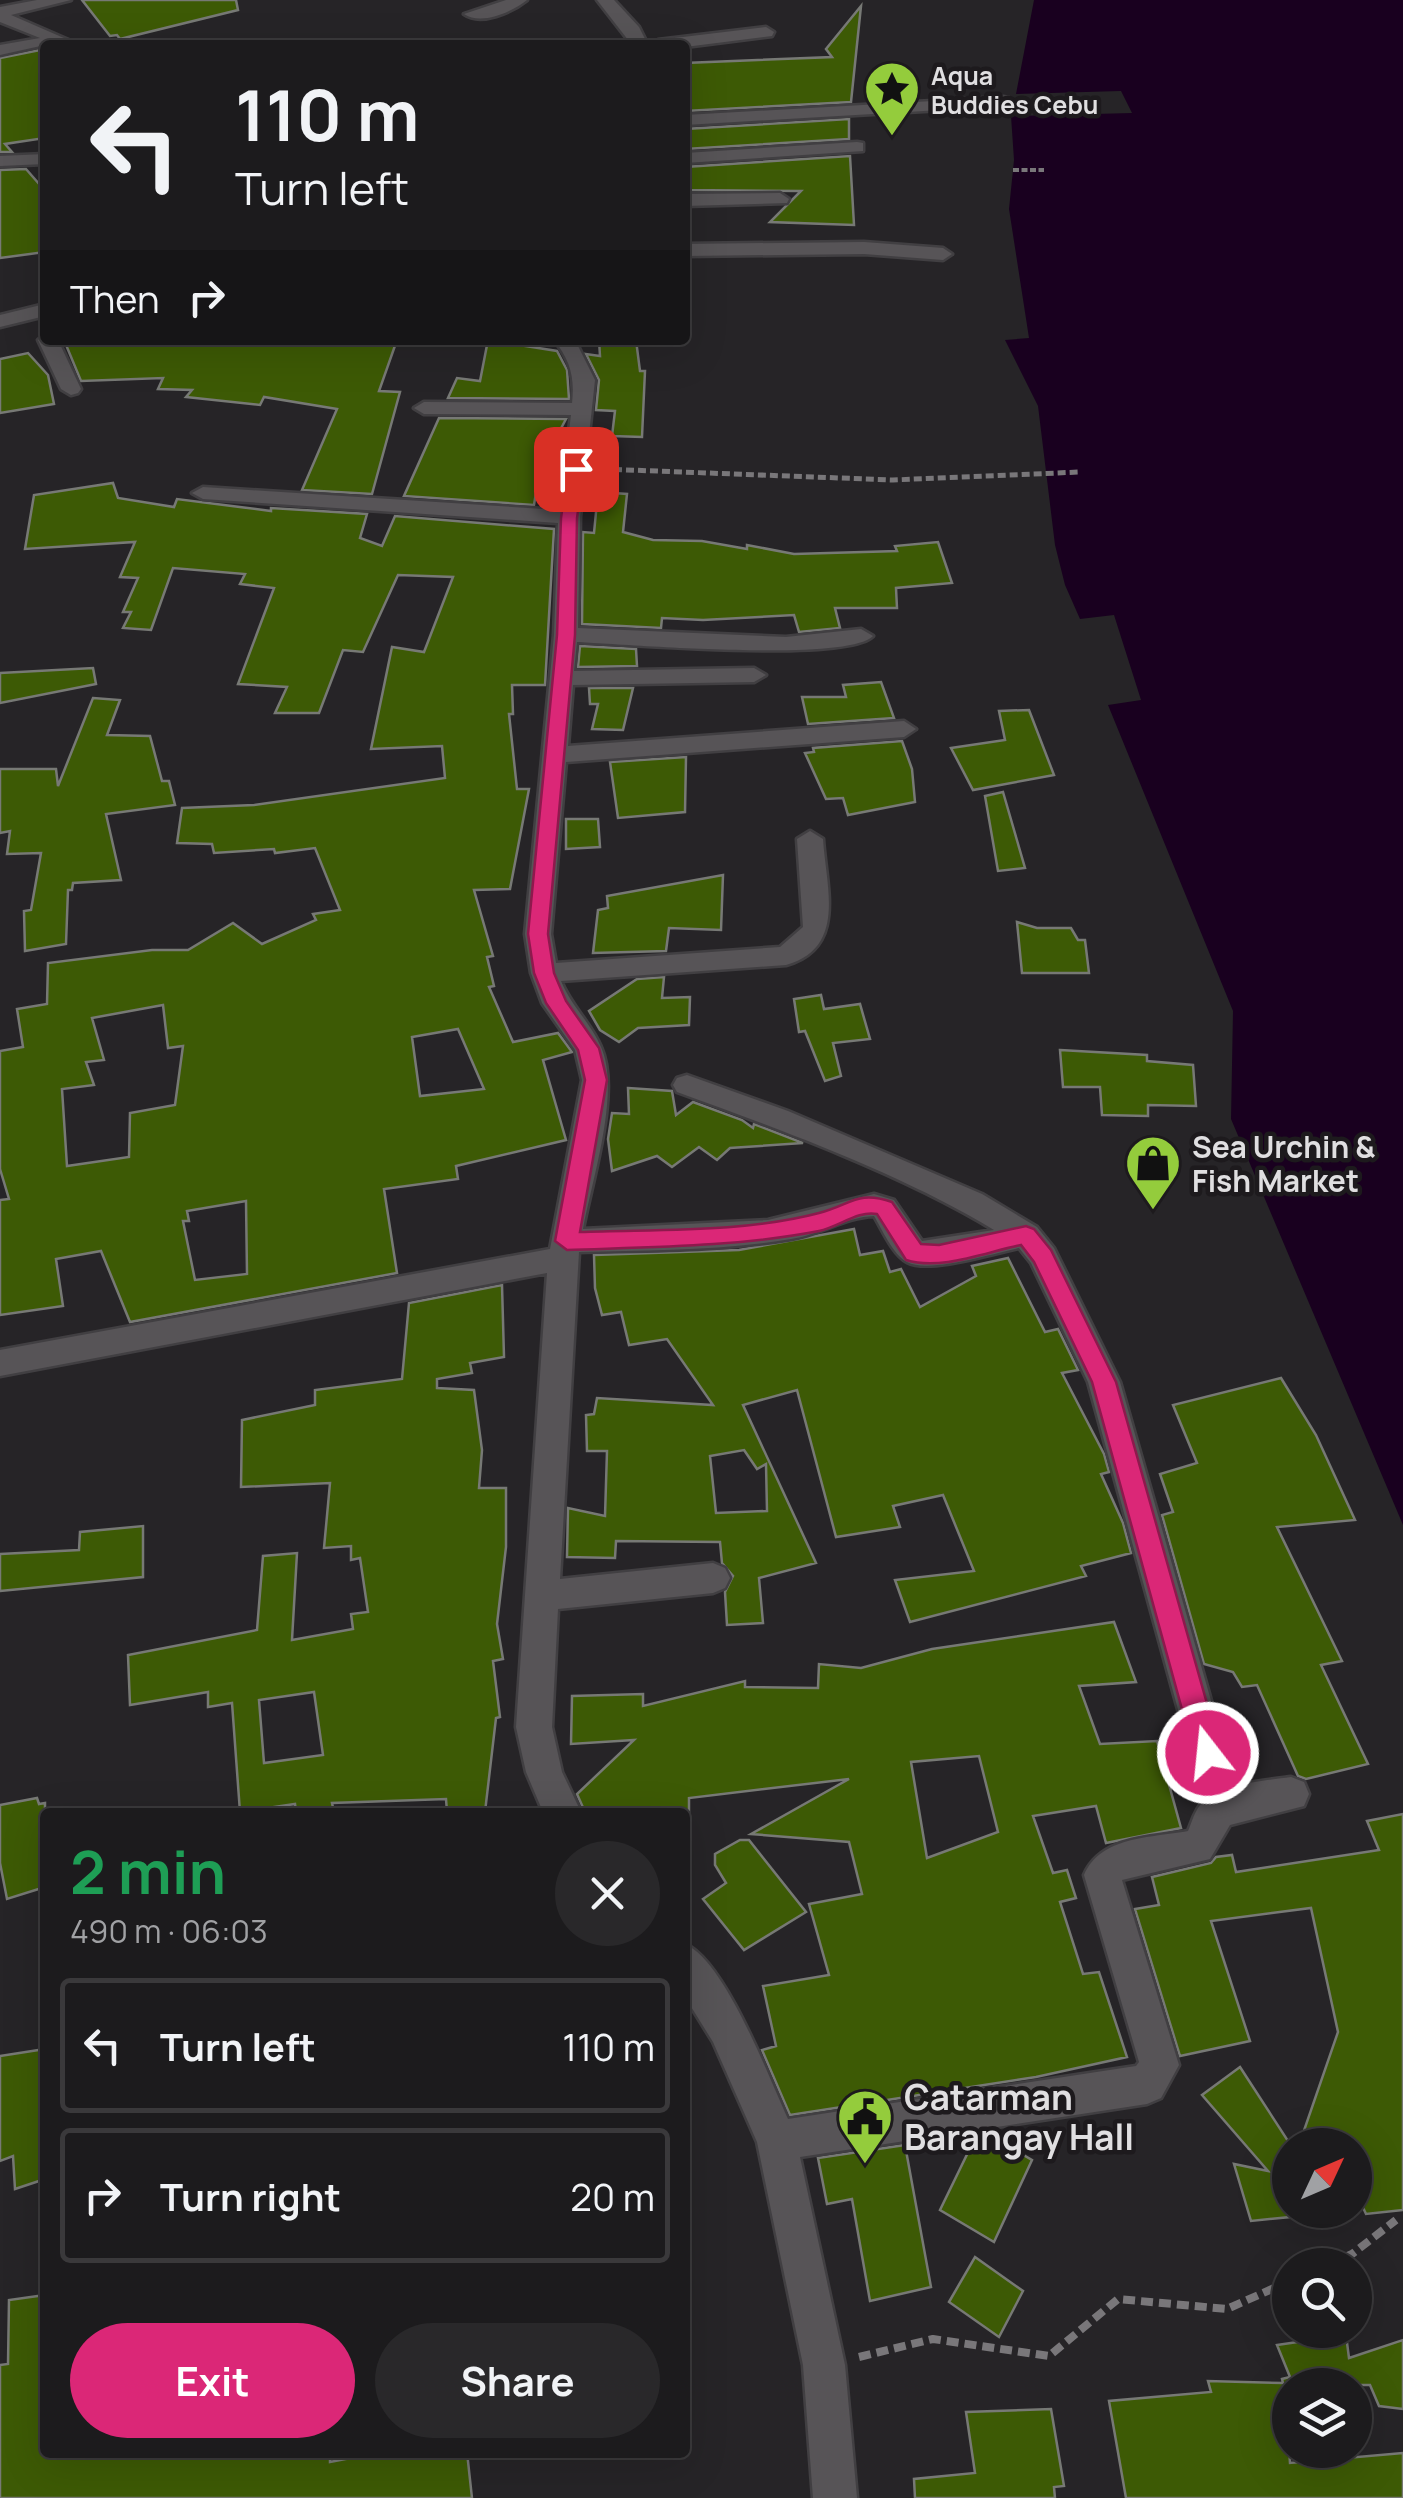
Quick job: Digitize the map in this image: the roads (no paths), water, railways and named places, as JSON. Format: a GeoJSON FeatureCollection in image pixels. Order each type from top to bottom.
{"type":"FeatureCollection","features":[{"type":"Feature","properties":{"kind":"street"},"geometry":{"type":"LineString","coordinates":[[0,14],[64,0]]}},
{"type":"Feature","properties":{"kind":"street"},"geometry":{"type":"LineString","coordinates":[[472,14],[492,12],[519,0]]}},
{"type":"Feature","properties":{"kind":"street"},"geometry":{"type":"LineString","coordinates":[[605,0],[637,40]]}},
{"type":"Feature","properties":{"kind":"street"},"geometry":{"type":"LineString","coordinates":[[0,14],[61,40]]}},
{"type":"Feature","properties":{"kind":"street"},"geometry":{"type":"LineString","coordinates":[[690,41],[766,32]]}},
{"type":"Feature","properties":{"kind":"street"},"geometry":{"type":"LineString","coordinates":[[0,50],[40,45]]}},
{"type":"Feature","properties":{"kind":"street"},"geometry":{"type":"LineString","coordinates":[[690,120],[1003,102]]}},
{"type":"Feature","properties":{"kind":"street"},"geometry":{"type":"LineString","coordinates":[[690,158],[856,147]]}},
{"type":"Feature","properties":{"kind":"street"},"geometry":{"type":"LineString","coordinates":[[0,161],[40,159]]}},
{"type":"Feature","properties":{"kind":"street"},"geometry":{"type":"LineString","coordinates":[[690,200],[780,199]]}},
{"type":"Feature","properties":{"kind":"street"},"geometry":{"type":"LineString","coordinates":[[690,250],[864,248],[943,254]]}},
{"type":"Feature","properties":{"kind":"street"},"geometry":{"type":"LineString","coordinates":[[0,321],[40,311]]}},
{"type":"Feature","properties":{"kind":"street"},"geometry":{"type":"LineString","coordinates":[[50,345],[71,389]]}},
{"type":"Feature","properties":{"kind":"street"},"geometry":{"type":"LineString","coordinates":[[560,1808],[540,1762],[534,1727],[565,1249],[596,1080],[588,1048],[556,1003],[544,973],[538,934],[566,635],[569,518],[584,408],[585,380],[568,345]]}},
{"type":"Feature","properties":{"kind":"street"},"geometry":{"type":"LineString","coordinates":[[424,408],[584,408]]}},
{"type":"Feature","properties":{"kind":"street"},"geometry":{"type":"LineString","coordinates":[[203,492],[569,518]]}},
{"type":"Feature","properties":{"kind":"street"},"geometry":{"type":"LineString","coordinates":[[566,635],[786,644],[861,636]]}},
{"type":"Feature","properties":{"kind":"street"},"geometry":{"type":"LineString","coordinates":[[562,678],[754,675]]}},
{"type":"Feature","properties":{"kind":"street"},"geometry":{"type":"LineString","coordinates":[[556,755],[904,730]]}},
{"type":"Feature","properties":{"kind":"street"},"geometry":{"type":"LineString","coordinates":[[544,973],[786,956],[806,942],[816,928],[810,840]]}},
{"type":"Feature","properties":{"kind":"street"},"geometry":{"type":"LineString","coordinates":[[687,1085],[778,1118],[972,1202],[1026,1235],[1043,1256],[1104,1382],[1208,1753]]}},
{"type":"Feature","properties":{"kind":"street"},"geometry":{"type":"LineString","coordinates":[[0,1363],[565,1249],[772,1230],[825,1221],[866,1203],[884,1208],[914,1253],[939,1254],[1026,1235]]}},
{"type":"Feature","properties":{"kind":"street"},"geometry":{"type":"LineString","coordinates":[[543,1596],[713,1578]]}},
{"type":"Feature","properties":{"kind":"street"},"geometry":{"type":"LineString","coordinates":[[777,2141],[1147,2084],[1159,2064],[1102,1875],[1114,1862],[1197,1847],[1221,1808],[1292,1794]]}},
{"type":"Feature","properties":{"kind":"street"},"geometry":{"type":"LineString","coordinates":[[690,1970],[727,2028],[777,2141],[824,2365],[836,2498]]}},
{"type":"Feature","properties":{"kind":"place","name":"Aqua Buddies Cebu"},"geometry":{"type":"Point","coordinates":[892,138]}},
{"type":"Feature","properties":{"kind":"place","name":"Sea Urchin & Fish Market"},"geometry":{"type":"Point","coordinates":[1153,1212]}},
{"type":"Feature","properties":{"kind":"place","name":"Catarman Barangay Hall"},"geometry":{"type":"Point","coordinates":[865,2166]}}]}
